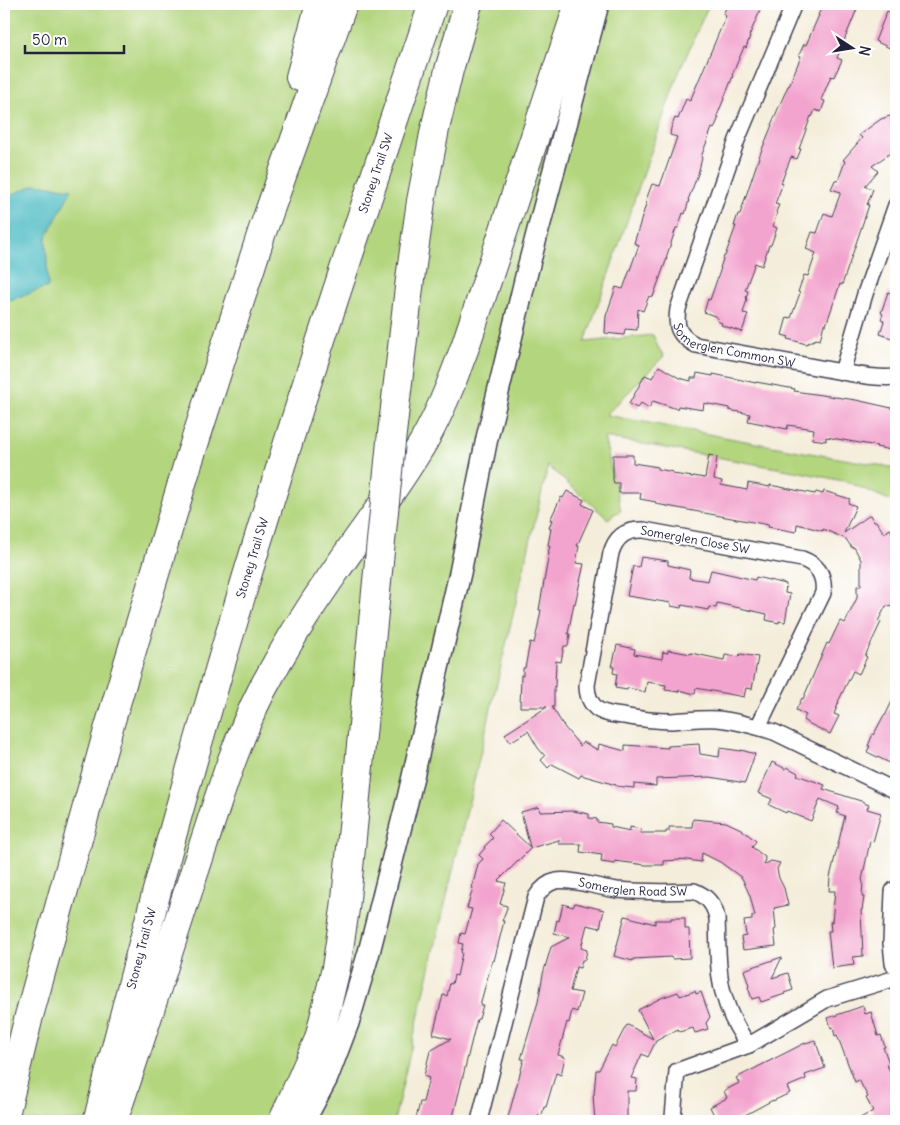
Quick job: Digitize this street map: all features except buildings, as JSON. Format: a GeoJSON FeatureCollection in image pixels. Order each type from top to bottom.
{"type":"FeatureCollection","features":[{"type":"Feature","properties":{"kind":"highway"},"geometry":{"type":"LineString","coordinates":[[262,232],[320,4]]}},
{"type":"Feature","properties":{"kind":"highway"},"geometry":{"type":"LineString","coordinates":[[4,1119],[108,727],[189,460],[262,232],[343,4]]}},
{"type":"Feature","properties":{"kind":"highway","name":"Stoney Trail SW"},"geometry":{"type":"LineString","coordinates":[[97,1121],[117,1039],[193,760],[253,557],[308,380],[434,4]]}},
{"type":"Feature","properties":{"kind":"highway"},"geometry":{"type":"LineString","coordinates":[[283,1121],[319,1039],[336,968],[345,909],[391,442],[410,279],[421,200],[435,129],[449,70],[468,4]]}},
{"type":"Feature","properties":{"kind":"highway"},"geometry":{"type":"LineString","coordinates":[[113,1121],[139,1048],[192,880],[242,735],[262,691],[281,656],[334,573],[401,479],[440,410],[465,347],[579,4]]}},
{"type":"Feature","properties":{"kind":"main road"},"geometry":{"type":"LineString","coordinates":[[304,1121],[328,1078],[348,1023],[374,933],[410,790],[460,573],[487,438],[528,268],[598,4]]}},
{"type":"Feature","properties":{"kind":"main road"},"geometry":{"type":"LineString","coordinates":[[896,892],[894,943],[896,963]]}},
{"type":"Feature","properties":{"kind":"street","name":"Somerglen Common SW"},"geometry":{"type":"LineString","coordinates":[[794,4],[737,140],[676,319],[680,332],[696,345],[875,378],[896,377]]}},
{"type":"Feature","properties":{"kind":"street"},"geometry":{"type":"LineString","coordinates":[[842,372],[865,294],[896,205]]}},
{"type":"Feature","properties":{"kind":"street","name":"Somerglen Close SW"},"geometry":{"type":"LineString","coordinates":[[758,727],[823,592],[824,586],[817,568],[802,559],[653,532],[630,531],[618,538],[611,553],[587,685],[587,693],[597,709],[606,713],[644,720],[719,719],[758,727],[774,732],[896,791]]}},
{"type":"Feature","properties":{"kind":"street","name":"Somerglen Road SW"},"geometry":{"type":"LineString","coordinates":[[479,1121],[536,897],[540,890],[556,880],[617,890],[694,892],[708,899],[717,918],[720,979],[723,993],[739,1033],[749,1045]]}},
{"type":"Feature","properties":{"kind":"street"},"geometry":{"type":"LineString","coordinates":[[673,1117],[677,1072],[749,1045],[827,999],[896,978]]}},
{"type":"Feature","properties":{"kind":"green space"},"geometry":{"type":"Polygon","coordinates":[[[4,4],[709,4],[677,77],[585,342],[653,335],[664,356],[606,415],[896,468],[896,503],[848,482],[604,437],[621,511],[608,519],[548,466],[394,1121],[4,1121],[4,4]]]}},
{"type":"Feature","properties":{"kind":"water"},"geometry":{"type":"Polygon","coordinates":[[[36,184],[72,189],[46,238],[48,287],[4,302],[4,198],[36,184]]]}}]}
